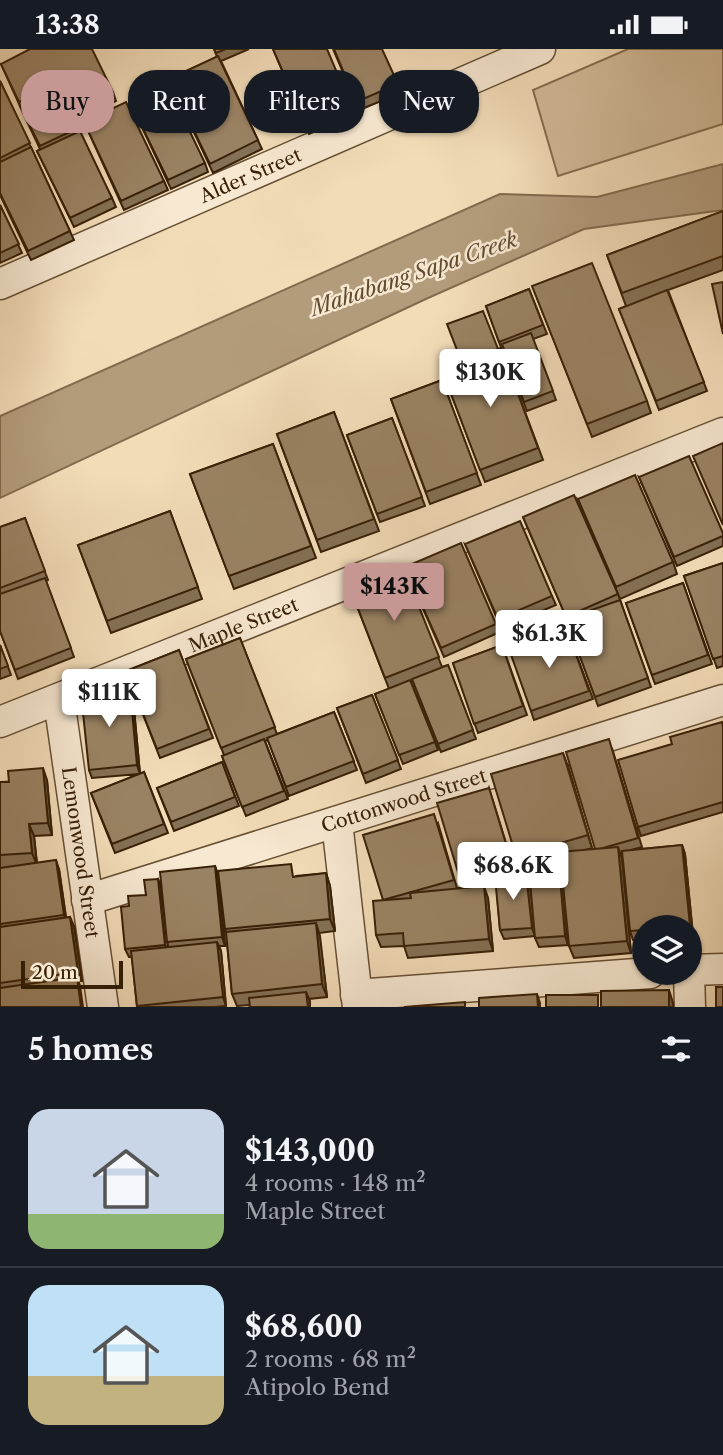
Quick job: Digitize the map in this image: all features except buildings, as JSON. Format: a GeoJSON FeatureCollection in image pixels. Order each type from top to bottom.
{"type":"FeatureCollection","features":[{"type":"Feature","properties":{"kind":"street","name":"Alder Street"},"geometry":{"type":"LineString","coordinates":[[0,284],[540,49]]}},
{"type":"Feature","properties":{"kind":"street","name":"Maple Street"},"geometry":{"type":"LineString","coordinates":[[0,722],[723,433]]}},
{"type":"Feature","properties":{"kind":"street","name":"Lemonwood Street"},"geometry":{"type":"LineString","coordinates":[[59,700],[103,1007]]}},
{"type":"Feature","properties":{"kind":"street","name":"Cottonwood Street"},"geometry":{"type":"LineString","coordinates":[[87,900],[723,700]]}},
{"type":"Feature","properties":{"kind":"street"},"geometry":{"type":"LineString","coordinates":[[337,822],[357,1001],[632,975]]}},
{"type":"Feature","properties":{"kind":"street"},"geometry":{"type":"LineString","coordinates":[[702,971],[723,969]]}},
{"type":"Feature","properties":{"kind":"street"},"geometry":{"type":"LineString","coordinates":[[689,985],[690,1007]]}},
{"type":"Feature","properties":{"kind":"shaded area"},"geometry":{"type":"Polygon","coordinates":[[[628,49],[723,49],[723,124],[558,176],[533,90],[628,49]]]}},
{"type":"Feature","properties":{"kind":"water","name":"Mahabang Sapa Creek"},"geometry":{"type":"Polygon","coordinates":[[[723,164],[723,210],[584,229],[428,298],[0,498],[0,416],[500,194],[597,197],[723,164]]]}}]}
